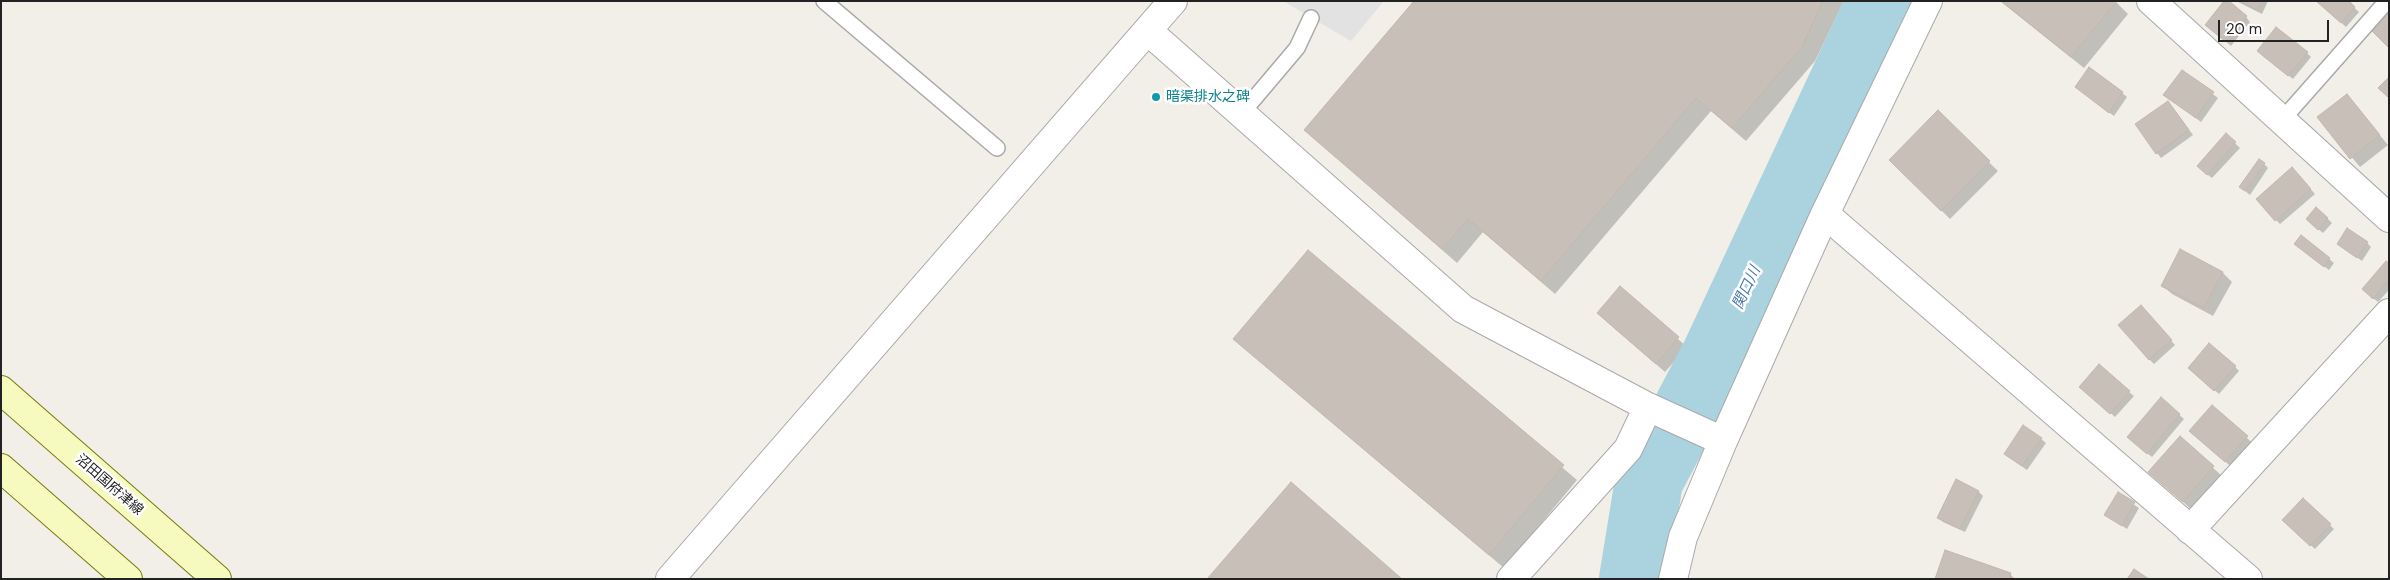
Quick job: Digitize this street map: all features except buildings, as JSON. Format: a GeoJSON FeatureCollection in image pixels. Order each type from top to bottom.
{"type":"FeatureCollection","features":[{"type":"Feature","properties":{"kind":"main road","name":"沼田国府津線"},"geometry":{"type":"LineString","coordinates":[[1,390],[217,579]]}},
{"type":"Feature","properties":{"kind":"main road"},"geometry":{"type":"LineString","coordinates":[[1,468],[128,579]]}},
{"type":"Feature","properties":{"kind":"street"},"geometry":{"type":"LineString","coordinates":[[670,579],[1173,1]]}},
{"type":"Feature","properties":{"kind":"street"},"geometry":{"type":"LineString","coordinates":[[1673,579],[1683,536],[1723,440],[1825,214],[1928,1]]}},
{"type":"Feature","properties":{"kind":"street"},"geometry":{"type":"LineString","coordinates":[[2152,2],[2389,218]]}},
{"type":"Feature","properties":{"kind":"street"},"geometry":{"type":"LineString","coordinates":[[1148,31],[1463,309],[1648,407],[1723,440]]}},
{"type":"Feature","properties":{"kind":"street"},"geometry":{"type":"LineString","coordinates":[[1825,214],[2248,579]]}},
{"type":"Feature","properties":{"kind":"street"},"geometry":{"type":"LineString","coordinates":[[2190,530],[2389,313]]}},
{"type":"Feature","properties":{"kind":"street"},"geometry":{"type":"LineString","coordinates":[[1511,579],[1628,449],[1648,407]]}},
{"type":"Feature","properties":{"kind":"lane"},"geometry":{"type":"LineString","coordinates":[[824,1],[996,148]]}},
{"type":"Feature","properties":{"kind":"lane"},"geometry":{"type":"LineString","coordinates":[[2282,120],[2387,1]]}},
{"type":"Feature","properties":{"kind":"lane"},"geometry":{"type":"LineString","coordinates":[[1242,113],[1296,48],[1311,18]]}},
{"type":"Feature","properties":{"kind":"shaded area"},"geometry":{"type":"Polygon","coordinates":[[[1283,1],[1384,1],[1351,41],[1283,1]]]}},
{"type":"Feature","properties":{"kind":"waterway","name":"関口川"},"geometry":{"type":"LineString","coordinates":[[1633,579],[1649,481],[1716,354],[1881,1]]}},
{"type":"Feature","properties":{"kind":"place","name":"暗渠排水之碑"},"geometry":{"type":"Point","coordinates":[1156,97]}}]}
